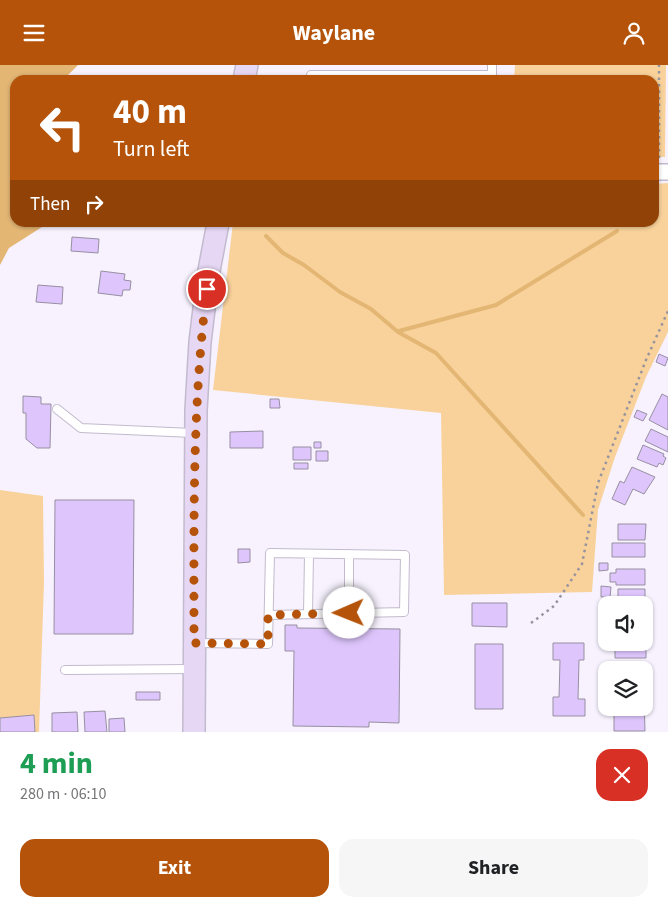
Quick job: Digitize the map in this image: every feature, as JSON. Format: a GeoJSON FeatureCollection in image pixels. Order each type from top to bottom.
{"type":"FeatureCollection","features":[{"type":"Feature","properties":{"kind":"main road"},"geometry":{"type":"LineString","coordinates":[[194,732],[195,433],[200,343],[208,276],[217,227]]}},
{"type":"Feature","properties":{"kind":"lane"},"geometry":{"type":"LineString","coordinates":[[57,409],[81,427],[195,433]]}},
{"type":"Feature","properties":{"kind":"lane"},"geometry":{"type":"LineString","coordinates":[[194,643],[268,644],[268,615],[270,553],[405,555],[404,612],[268,615]]}},
{"type":"Feature","properties":{"kind":"lane"},"geometry":{"type":"LineString","coordinates":[[308,614],[309,554]]}},
{"type":"Feature","properties":{"kind":"lane"},"geometry":{"type":"LineString","coordinates":[[349,554],[349,613]]}},
{"type":"Feature","properties":{"kind":"lane"},"geometry":{"type":"LineString","coordinates":[[65,670],[194,669]]}},
{"type":"Feature","properties":{"kind":"path"},"geometry":{"type":"LineString","coordinates":[[659,65],[660,172]]}},
{"type":"Feature","properties":{"kind":"path"},"geometry":{"type":"LineString","coordinates":[[531,623],[554,606],[582,564],[598,483],[646,361],[668,311]]}},
{"type":"Feature","properties":{"kind":"shaded area"},"geometry":{"type":"Polygon","coordinates":[[[0,65],[78,65],[68,75],[10,75],[10,227],[42,227],[9,248],[0,265],[0,65]]]}},
{"type":"Feature","properties":{"kind":"shaded area"},"geometry":{"type":"Polygon","coordinates":[[[515,65],[666,65],[665,157],[659,157],[659,75],[514,75],[515,65]]]}},
{"type":"Feature","properties":{"kind":"shaded area"},"geometry":{"type":"Polygon","coordinates":[[[668,183],[668,332],[646,377],[615,457],[598,510],[592,592],[444,595],[441,413],[213,390],[233,227],[659,227],[659,184],[668,183]]]}},
{"type":"Feature","properties":{"kind":"shaded area"},"geometry":{"type":"Polygon","coordinates":[[[0,490],[43,496],[44,582],[39,732],[0,732],[0,490]]]}},
{"type":"Feature","properties":{"kind":"building"},"geometry":{"type":"Polygon","coordinates":[[[72,237],[99,239],[98,253],[71,251],[72,237]]]}},
{"type":"Feature","properties":{"kind":"building"},"geometry":{"type":"Polygon","coordinates":[[[101,271],[125,274],[124,280],[131,281],[130,290],[123,290],[122,296],[98,293],[101,271]]]}},
{"type":"Feature","properties":{"kind":"building"},"geometry":{"type":"Polygon","coordinates":[[[38,285],[63,287],[62,304],[36,302],[38,285]]]}},
{"type":"Feature","properties":{"kind":"building"},"geometry":{"type":"Polygon","coordinates":[[[659,354],[668,358],[665,366],[656,362],[659,354]]]}},
{"type":"Feature","properties":{"kind":"building"},"geometry":{"type":"Polygon","coordinates":[[[662,394],[668,397],[668,430],[649,420],[662,394]]]}},
{"type":"Feature","properties":{"kind":"building"},"geometry":{"type":"Polygon","coordinates":[[[23,396],[41,397],[41,404],[51,404],[50,448],[37,448],[26,439],[26,413],[23,413],[23,396]]]}},
{"type":"Feature","properties":{"kind":"building"},"geometry":{"type":"Polygon","coordinates":[[[270,399],[279,399],[280,408],[270,408],[270,399]]]}},
{"type":"Feature","properties":{"kind":"building"},"geometry":{"type":"Polygon","coordinates":[[[637,410],[647,414],[643,421],[634,417],[637,410]]]}},
{"type":"Feature","properties":{"kind":"building"},"geometry":{"type":"Polygon","coordinates":[[[651,429],[668,437],[668,452],[645,441],[651,429]]]}},
{"type":"Feature","properties":{"kind":"building"},"geometry":{"type":"Polygon","coordinates":[[[263,431],[263,448],[230,448],[230,432],[263,431]]]}},
{"type":"Feature","properties":{"kind":"building"},"geometry":{"type":"Polygon","coordinates":[[[314,442],[321,442],[321,448],[314,448],[314,442]]]}},
{"type":"Feature","properties":{"kind":"building"},"geometry":{"type":"Polygon","coordinates":[[[643,445],[664,454],[663,456],[666,458],[663,465],[659,463],[657,467],[637,459],[643,445]]]}},
{"type":"Feature","properties":{"kind":"building"},"geometry":{"type":"Polygon","coordinates":[[[293,447],[311,447],[311,460],[293,460],[293,447]]]}},
{"type":"Feature","properties":{"kind":"building"},"geometry":{"type":"Polygon","coordinates":[[[316,451],[328,451],[328,461],[316,461],[316,451]]]}},
{"type":"Feature","properties":{"kind":"building"},"geometry":{"type":"Polygon","coordinates":[[[294,463],[308,463],[308,469],[294,469],[294,463]]]}},
{"type":"Feature","properties":{"kind":"building"},"geometry":{"type":"Polygon","coordinates":[[[632,467],[655,477],[644,494],[633,489],[625,505],[612,499],[620,481],[624,483],[632,467]]]}},
{"type":"Feature","properties":{"kind":"building"},"geometry":{"type":"Polygon","coordinates":[[[55,500],[134,500],[133,634],[54,634],[55,500]]]}},
{"type":"Feature","properties":{"kind":"building"},"geometry":{"type":"Polygon","coordinates":[[[618,524],[646,524],[645,540],[618,540],[618,524]]]}},
{"type":"Feature","properties":{"kind":"building"},"geometry":{"type":"Polygon","coordinates":[[[612,543],[645,543],[645,557],[612,557],[612,543]]]}},
{"type":"Feature","properties":{"kind":"building"},"geometry":{"type":"Polygon","coordinates":[[[238,549],[250,549],[250,562],[238,563],[238,549]]]}},
{"type":"Feature","properties":{"kind":"building"},"geometry":{"type":"Polygon","coordinates":[[[599,563],[608,563],[608,570],[599,571],[599,563]]]}},
{"type":"Feature","properties":{"kind":"building"},"geometry":{"type":"Polygon","coordinates":[[[616,569],[645,569],[645,585],[616,585],[616,582],[610,582],[610,573],[616,573],[616,569]]]}},
{"type":"Feature","properties":{"kind":"building"},"geometry":{"type":"Polygon","coordinates":[[[601,586],[611,587],[610,596],[601,596],[601,586]]]}},
{"type":"Feature","properties":{"kind":"building"},"geometry":{"type":"Polygon","coordinates":[[[618,589],[645,589],[645,596],[618,596],[618,589]]]}},
{"type":"Feature","properties":{"kind":"building"},"geometry":{"type":"Polygon","coordinates":[[[472,603],[507,603],[507,627],[472,626],[472,603]]]}},
{"type":"Feature","properties":{"kind":"building"},"geometry":{"type":"Polygon","coordinates":[[[285,625],[297,625],[297,628],[400,629],[399,723],[369,722],[369,727],[293,726],[294,651],[285,651],[285,625]]]}},
{"type":"Feature","properties":{"kind":"building"},"geometry":{"type":"Polygon","coordinates":[[[553,643],[584,643],[584,660],[579,660],[578,699],[585,699],[585,716],[553,716],[553,697],[559,697],[560,660],[553,660],[553,643]]]}},
{"type":"Feature","properties":{"kind":"building"},"geometry":{"type":"Polygon","coordinates":[[[475,644],[503,644],[503,709],[475,709],[475,644]]]}},
{"type":"Feature","properties":{"kind":"building"},"geometry":{"type":"Polygon","coordinates":[[[615,651],[646,651],[646,658],[615,658],[615,651]]]}},
{"type":"Feature","properties":{"kind":"building"},"geometry":{"type":"Polygon","coordinates":[[[136,692],[160,692],[160,700],[136,700],[136,692]]]}},
{"type":"Feature","properties":{"kind":"building"},"geometry":{"type":"Polygon","coordinates":[[[105,711],[107,732],[85,732],[84,712],[105,711]]]}},
{"type":"Feature","properties":{"kind":"building"},"geometry":{"type":"Polygon","coordinates":[[[77,712],[78,732],[52,732],[52,713],[77,712]]]}},
{"type":"Feature","properties":{"kind":"building"},"geometry":{"type":"Polygon","coordinates":[[[34,715],[35,732],[0,732],[0,718],[34,715]]]}},
{"type":"Feature","properties":{"kind":"building"},"geometry":{"type":"Polygon","coordinates":[[[614,716],[645,716],[645,731],[614,731],[614,716]]]}},
{"type":"Feature","properties":{"kind":"building"},"geometry":{"type":"Polygon","coordinates":[[[124,718],[125,732],[109,732],[109,719],[124,718]]]}},
{"type":"Feature","properties":{"kind":"waterway"},"geometry":{"type":"LineString","coordinates":[[399,331],[496,305],[617,231]]}},
{"type":"Feature","properties":{"kind":"waterway"},"geometry":{"type":"LineString","coordinates":[[266,236],[283,253],[304,265],[340,292],[371,309],[398,332],[436,353],[583,515]]}},
{"type":"Feature","properties":{"kind":"route"},"geometry":{"type":"LineString","coordinates":[[207,289],[200,343],[196,409],[194,643],[268,644],[268,615],[349,613]]}}]}
